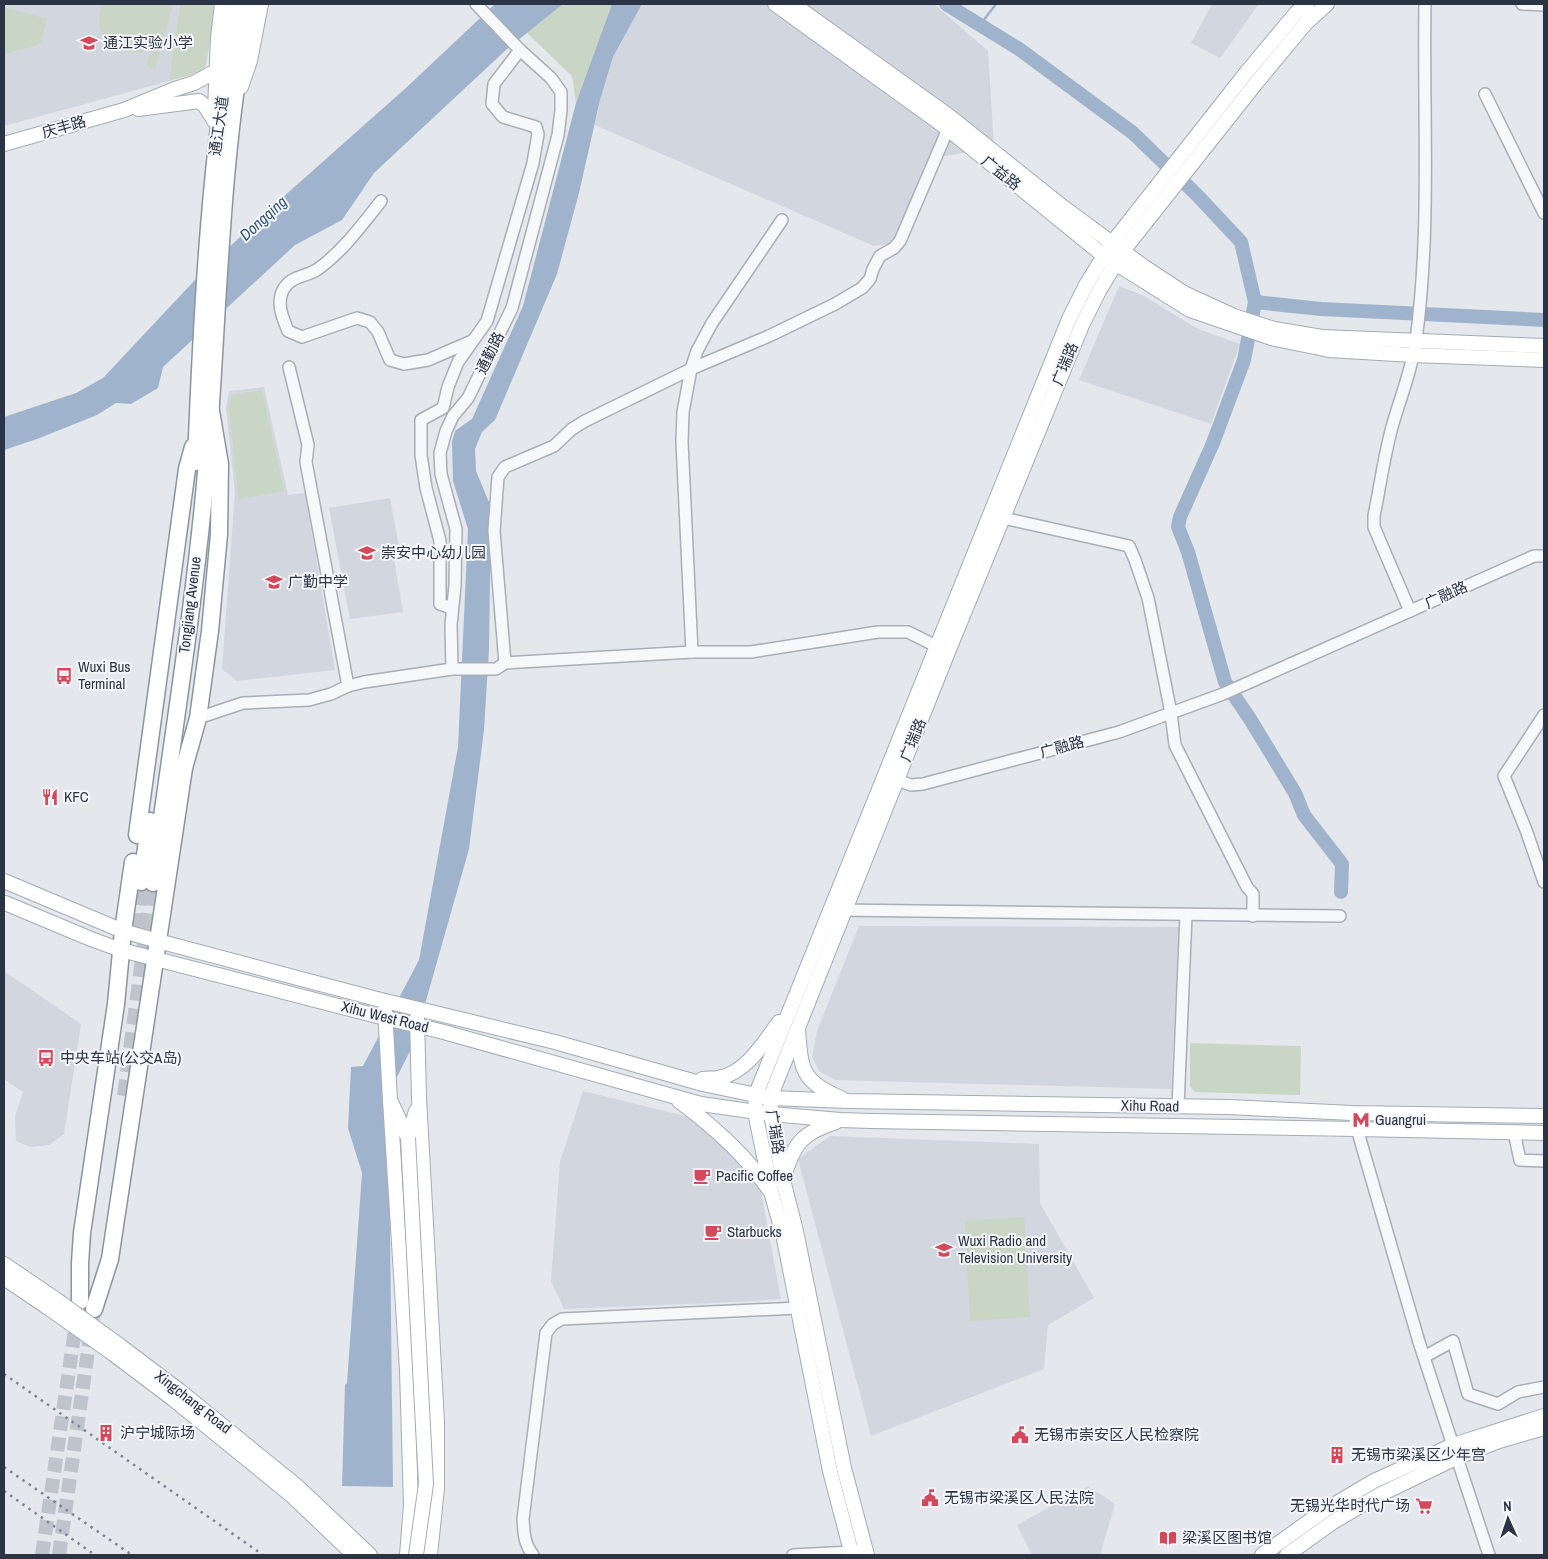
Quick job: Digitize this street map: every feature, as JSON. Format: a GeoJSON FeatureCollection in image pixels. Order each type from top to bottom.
{"type":"FeatureCollection","features":[{"type":"Feature","properties":{"kind":"highway","name":"通江大道"},"geometry":{"type":"LineString","coordinates":[[201,339],[216,126],[237,4]]}},
{"type":"Feature","properties":{"kind":"highway","name":"通江大道"},"geometry":{"type":"LineString","coordinates":[[216,327],[221,240],[234,95],[250,4]]}},
{"type":"Feature","properties":{"kind":"highway","name":"Tongjiang Avenue"},"geometry":{"type":"LineString","coordinates":[[201,339],[196,478],[147,882],[191,608],[206,476],[216,327]]}},
{"type":"Feature","properties":{"kind":"highway"},"geometry":{"type":"LineString","coordinates":[[125,1096],[94,1310],[110,1259],[184,768],[198,718],[210,632],[219,534],[220,464],[211,411]]}},
{"type":"Feature","properties":{"kind":"highway"},"geometry":{"type":"LineString","coordinates":[[128,990],[112,1116],[80,1301],[82,1233],[116,1004],[123,931],[187,470],[198,428]]}},
{"type":"Feature","properties":{"kind":"main road"},"geometry":{"type":"LineString","coordinates":[[216,126],[216,71],[222,4]]}},
{"type":"Feature","properties":{"kind":"main road"},"geometry":{"type":"LineString","coordinates":[[234,95],[241,86],[250,61],[260,4]]}},
{"type":"Feature","properties":{"kind":"main road","name":"广益路"},"geometry":{"type":"LineString","coordinates":[[775,4],[948,123],[1184,293],[1234,321]]}},
{"type":"Feature","properties":{"kind":"main road","name":"广益路"},"geometry":{"type":"LineString","coordinates":[[792,4],[948,123],[1109,260],[1190,310],[1234,321]]}},
{"type":"Feature","properties":{"kind":"main road","name":"广瑞路"},"geometry":{"type":"LineString","coordinates":[[1194,152],[1246,73],[1296,13],[1307,4]]}},
{"type":"Feature","properties":{"kind":"main road","name":"广瑞路"},"geometry":{"type":"LineString","coordinates":[[859,1553],[844,1468],[796,1231],[783,1180],[770,1114],[770,1098],[898,780],[942,649],[1069,319],[1118,247],[1194,152],[1306,23],[1327,4]]}},
{"type":"Feature","properties":{"kind":"main road"},"geometry":{"type":"LineString","coordinates":[[124,110],[194,83],[216,71],[230,49]]}},
{"type":"Feature","properties":{"kind":"main road"},"geometry":{"type":"LineString","coordinates":[[124,110],[199,101],[206,106],[216,126]]}},
{"type":"Feature","properties":{"kind":"main road","name":"庆丰路"},"geometry":{"type":"LineString","coordinates":[[4,144],[124,110]]}},
{"type":"Feature","properties":{"kind":"main road","name":"广瑞路"},"geometry":{"type":"LineString","coordinates":[[859,1553],[830,1471],[783,1234],[772,1195],[755,1112],[756,1094],[831,909],[942,649],[1002,518],[1109,260]]}},
{"type":"Feature","properties":{"kind":"main road"},"geometry":{"type":"LineString","coordinates":[[1234,321],[1329,350],[1544,346]]}},
{"type":"Feature","properties":{"kind":"main road"},"geometry":{"type":"LineString","coordinates":[[1415,348],[1544,360]]}},
{"type":"Feature","properties":{"kind":"main road","name":"Xihu West Road"},"geometry":{"type":"LineString","coordinates":[[4,881],[123,931],[158,941],[381,1000],[556,1042],[703,1084],[756,1094]]}},
{"type":"Feature","properties":{"kind":"main road","name":"Xihu West Road"},"geometry":{"type":"LineString","coordinates":[[5,903],[121,950],[156,957],[440,1031],[702,1104],[770,1114]]}},
{"type":"Feature","properties":{"kind":"main road"},"geometry":{"type":"LineString","coordinates":[[381,1000],[381,1017],[390,1100],[406,1370],[410,1505],[407,1555]]}},
{"type":"Feature","properties":{"kind":"main road"},"geometry":{"type":"LineString","coordinates":[[686,1079],[718,1078],[731,1074],[742,1067],[758,1050],[791,1006]]}},
{"type":"Feature","properties":{"kind":"main road"},"geometry":{"type":"LineString","coordinates":[[417,1008],[419,1098],[437,1422],[437,1488],[430,1555]]}},
{"type":"Feature","properties":{"kind":"main road"},"geometry":{"type":"LineString","coordinates":[[798,1026],[803,1070],[810,1080],[819,1087],[849,1101]]}},
{"type":"Feature","properties":{"kind":"main road","name":"Xihu Road"},"geometry":{"type":"LineString","coordinates":[[756,1094],[770,1098],[849,1101],[1228,1107],[1352,1113],[1544,1116]]}},
{"type":"Feature","properties":{"kind":"main road"},"geometry":{"type":"LineString","coordinates":[[672,1096],[707,1122],[726,1140],[749,1164],[772,1195]]}},
{"type":"Feature","properties":{"kind":"main road"},"geometry":{"type":"LineString","coordinates":[[416,1555],[426,1484],[408,1138],[419,1098]]}},
{"type":"Feature","properties":{"kind":"main road"},"geometry":{"type":"LineString","coordinates":[[390,1100],[408,1138]]}},
{"type":"Feature","properties":{"kind":"main road","name":"Xihu Road"},"geometry":{"type":"LineString","coordinates":[[770,1114],[840,1120],[1544,1133]]}},
{"type":"Feature","properties":{"kind":"main road"},"geometry":{"type":"LineString","coordinates":[[783,1180],[790,1156],[803,1138],[824,1126],[840,1120]]}},
{"type":"Feature","properties":{"kind":"main road","name":"Xingchang Road"},"geometry":{"type":"LineString","coordinates":[[4,1264],[50,1302],[115,1349],[180,1391],[298,1487],[370,1555]]}},
{"type":"Feature","properties":{"kind":"main road","name":"Xingchang Road"},"geometry":{"type":"LineString","coordinates":[[4,1278],[50,1302]]}},
{"type":"Feature","properties":{"kind":"main road","name":"Xingchang Road"},"geometry":{"type":"LineString","coordinates":[[115,1349],[291,1495],[354,1555]]}},
{"type":"Feature","properties":{"kind":"main road"},"geometry":{"type":"LineString","coordinates":[[1262,1555],[1325,1510],[1374,1481],[1544,1416]]}},
{"type":"Feature","properties":{"kind":"main road"},"geometry":{"type":"LineString","coordinates":[[1287,1555],[1333,1522],[1456,1451],[1544,1428]]}},
{"type":"Feature","properties":{"kind":"street","name":"通勤路"},"geometry":{"type":"LineString","coordinates":[[452,669],[451,625],[455,585],[456,528],[441,474],[440,453],[446,431],[454,416],[468,398],[512,308],[558,135],[561,110],[561,92],[551,78],[520,50],[476,4]]}},
{"type":"Feature","properties":{"kind":"street"},"geometry":{"type":"LineString","coordinates":[[1410,611],[1374,527],[1374,516],[1391,429],[1415,348],[1422,289],[1426,183],[1425,4]]}},
{"type":"Feature","properties":{"kind":"street"},"geometry":{"type":"LineString","coordinates":[[1522,4],[1544,4]]}},
{"type":"Feature","properties":{"kind":"street"},"geometry":{"type":"LineString","coordinates":[[452,608],[440,604],[440,541],[426,488],[421,455],[421,420],[443,408],[458,362],[487,321],[533,163],[538,134],[536,127],[503,117],[492,104],[494,84],[520,50]]}},
{"type":"Feature","properties":{"kind":"street"},"geometry":{"type":"LineString","coordinates":[[1485,94],[1544,213]]}},
{"type":"Feature","properties":{"kind":"street"},"geometry":{"type":"LineString","coordinates":[[501,666],[494,532],[498,477],[505,467],[554,446],[572,429],[586,421],[691,369],[769,336],[835,304],[862,288],[870,279],[880,256],[894,248],[900,241],[948,123]]}},
{"type":"Feature","properties":{"kind":"street"},"geometry":{"type":"LineString","coordinates":[[382,201],[350,240],[317,270],[294,278],[283,290],[280,306],[288,331],[302,337],[356,318],[370,322],[378,332],[390,360],[404,364],[428,360],[472,341]]}},
{"type":"Feature","properties":{"kind":"street"},"geometry":{"type":"LineString","coordinates":[[692,652],[682,442],[683,412],[691,369],[697,351],[712,323],[782,220]]}},
{"type":"Feature","properties":{"kind":"street"},"geometry":{"type":"LineString","coordinates":[[500,278],[519,283]]}},
{"type":"Feature","properties":{"kind":"street"},"geometry":{"type":"LineString","coordinates":[[289,367],[308,444],[306,462],[348,686]]}},
{"type":"Feature","properties":{"kind":"street"},"geometry":{"type":"LineString","coordinates":[[1002,518],[1129,546],[1148,598],[1171,713],[1175,745],[1247,887],[1253,894],[1253,916]]}},
{"type":"Feature","properties":{"kind":"street","name":"广融路"},"geometry":{"type":"LineString","coordinates":[[898,780],[911,785],[923,784],[1119,732],[1238,688],[1534,556],[1544,556]]}},
{"type":"Feature","properties":{"kind":"street"},"geometry":{"type":"LineString","coordinates":[[198,718],[243,704],[309,700],[364,682],[452,669],[692,652],[751,652],[878,632],[908,632],[942,649]]}},
{"type":"Feature","properties":{"kind":"street"},"geometry":{"type":"LineString","coordinates":[[1544,715],[1504,776],[1526,830],[1544,882]]}},
{"type":"Feature","properties":{"kind":"street"},"geometry":{"type":"LineString","coordinates":[[831,909],[1186,916],[1340,916]]}},
{"type":"Feature","properties":{"kind":"street"},"geometry":{"type":"LineString","coordinates":[[1178,1107],[1186,916]]}},
{"type":"Feature","properties":{"kind":"street"},"geometry":{"type":"LineString","coordinates":[[1352,1113],[1424,1357],[1489,1555]]}},
{"type":"Feature","properties":{"kind":"street"},"geometry":{"type":"LineString","coordinates":[[1514,1132],[1520,1160],[1544,1161]]}},
{"type":"Feature","properties":{"kind":"street"},"geometry":{"type":"LineString","coordinates":[[533,1555],[524,1537],[523,1520],[546,1333],[552,1324],[562,1319],[798,1308]]}},
{"type":"Feature","properties":{"kind":"street"},"geometry":{"type":"LineString","coordinates":[[1424,1357],[1453,1341],[1468,1394],[1498,1404],[1518,1392],[1544,1387]]}},
{"type":"Feature","properties":{"kind":"street"},"geometry":{"type":"LineString","coordinates":[[793,1555],[859,1553]]}},
{"type":"Feature","properties":{"kind":"shaded area","name":"通江实验小学"},"geometry":{"type":"Polygon","coordinates":[[[4,4],[180,4],[169,81],[4,126],[4,4]]]}},
{"type":"Feature","properties":{"kind":"shaded area"},"geometry":{"type":"Polygon","coordinates":[[[642,4],[934,4],[988,51],[994,147],[935,158],[894,243],[874,246],[595,125],[600,100],[613,57],[642,4]]]}},
{"type":"Feature","properties":{"kind":"shaded area"},"geometry":{"type":"Polygon","coordinates":[[[1212,4],[1259,4],[1220,58],[1191,43],[1212,4]]]}},
{"type":"Feature","properties":{"kind":"shaded area"},"geometry":{"type":"Polygon","coordinates":[[[1119,286],[1144,296],[1198,329],[1240,344],[1211,424],[1079,380],[1119,286]]]}},
{"type":"Feature","properties":{"kind":"shaded area","name":"广勤中学"},"geometry":{"type":"Polygon","coordinates":[[[264,387],[288,495],[305,493],[335,670],[237,681],[222,669],[235,492],[226,409],[229,391],[264,387]]]}},
{"type":"Feature","properties":{"kind":"shaded area","name":"崇安中心幼儿园"},"geometry":{"type":"Polygon","coordinates":[[[390,498],[399,547],[394,559],[403,612],[350,619],[329,508],[390,498]]]}},
{"type":"Feature","properties":{"kind":"shaded area"},"geometry":{"type":"Polygon","coordinates":[[[859,926],[1179,927],[1171,1089],[836,1080],[820,1072],[812,1057],[817,1031],[859,926]]]}},
{"type":"Feature","properties":{"kind":"shaded area"},"geometry":{"type":"Polygon","coordinates":[[[4,971],[81,1024],[64,1134],[49,1145],[31,1147],[16,1141],[15,1117],[23,1092],[4,1079],[4,971]]]}},
{"type":"Feature","properties":{"kind":"shaded area"},"geometry":{"type":"Polygon","coordinates":[[[583,1091],[693,1118],[750,1171],[761,1192],[781,1299],[564,1309],[551,1281],[560,1162],[583,1091]]]}},
{"type":"Feature","properties":{"kind":"shaded area","name":"Wuxi Radio and Television University"},"geometry":{"type":"Polygon","coordinates":[[[830,1136],[1039,1144],[1040,1203],[1094,1298],[1048,1325],[1044,1369],[871,1436],[798,1159],[830,1136]]]}},
{"type":"Feature","properties":{"kind":"shaded area"},"geometry":{"type":"Polygon","coordinates":[[[1088,1486],[1115,1504],[1100,1555],[1032,1555],[1017,1525],[1088,1486]]]}},
{"type":"Feature","properties":{"kind":"green space"},"geometry":{"type":"Polygon","coordinates":[[[102,4],[173,4],[155,69],[147,66],[152,48],[141,52],[130,52],[117,47],[106,38],[102,32],[99,19],[102,4]]]}},
{"type":"Feature","properties":{"kind":"green space"},"geometry":{"type":"Polygon","coordinates":[[[180,4],[215,4],[208,57],[205,67],[194,74],[169,81],[180,4]]]}},
{"type":"Feature","properties":{"kind":"green space"},"geometry":{"type":"Polygon","coordinates":[[[563,4],[612,4],[576,103],[572,76],[527,33],[563,4]]]}},
{"type":"Feature","properties":{"kind":"green space"},"geometry":{"type":"Polygon","coordinates":[[[4,7],[47,19],[41,42],[38,45],[4,54],[4,7]]]}},
{"type":"Feature","properties":{"kind":"green space"},"geometry":{"type":"Polygon","coordinates":[[[262,390],[284,491],[239,499],[229,410],[232,395],[262,390]]]}},
{"type":"Feature","properties":{"kind":"green space"},"geometry":{"type":"Polygon","coordinates":[[[1190,1043],[1301,1046],[1300,1095],[1195,1092],[1190,1086],[1190,1043]]]}},
{"type":"Feature","properties":{"kind":"green space"},"geometry":{"type":"Polygon","coordinates":[[[1024,1217],[1030,1317],[970,1321],[965,1221],[1024,1217]]]}},
{"type":"Feature","properties":{"kind":"water","name":"Dongqing"},"geometry":{"type":"Polygon","coordinates":[[[495,4],[563,4],[507,49],[374,173],[342,220],[295,245],[163,367],[158,388],[131,404],[116,403],[97,415],[4,450],[4,417],[76,393],[103,378],[195,280],[264,214],[407,87],[495,4]]]}},
{"type":"Feature","properties":{"kind":"water"},"geometry":{"type":"Polygon","coordinates":[[[612,4],[642,4],[613,57],[600,100],[579,193],[557,274],[495,420],[482,432],[475,449],[476,471],[491,507],[489,649],[484,730],[469,849],[414,1043],[386,1099],[390,1230],[393,1487],[342,1486],[345,1385],[347,1383],[362,1173],[348,1128],[351,1067],[363,1066],[419,960],[458,747],[468,529],[453,481],[452,442],[455,431],[472,419],[523,306],[576,103],[612,4]]]}},
{"type":"Feature","properties":{"kind":"waterway"},"geometry":{"type":"LineString","coordinates":[[946,4],[1019,49],[1133,133],[1197,195],[1241,242],[1255,302],[1244,360],[1213,443],[1180,517],[1178,527],[1188,552],[1225,682],[1295,793],[1304,815],[1342,864],[1341,892]]}},
{"type":"Feature","properties":{"kind":"waterway"},"geometry":{"type":"LineString","coordinates":[[980,25],[996,4]]}},
{"type":"Feature","properties":{"kind":"waterway"},"geometry":{"type":"LineString","coordinates":[[1255,302],[1321,309],[1544,320]]}},
{"type":"Feature","properties":{"kind":"tunnel"},"geometry":{"type":"LineString","coordinates":[[136,929],[141,882]]}},
{"type":"Feature","properties":{"kind":"tunnel"},"geometry":{"type":"LineString","coordinates":[[125,1096],[153,883]]}},
{"type":"Feature","properties":{"kind":"tunnel"},"geometry":{"type":"LineString","coordinates":[[59,1555],[94,1309]]}},
{"type":"Feature","properties":{"kind":"tunnel"},"geometry":{"type":"LineString","coordinates":[[42,1555],[77,1316]]}},
{"type":"Feature","properties":{"kind":"railway"},"geometry":{"type":"LineString","coordinates":[[4,1374],[263,1555]]}},
{"type":"Feature","properties":{"kind":"railway"},"geometry":{"type":"LineString","coordinates":[[4,1467],[132,1555]]}},
{"type":"Feature","properties":{"kind":"railway"},"geometry":{"type":"LineString","coordinates":[[4,1491],[95,1555]]}},
{"type":"Feature","properties":{"kind":"place","name":"通江实验小学"},"geometry":{"type":"Point","coordinates":[89,43]}},
{"type":"Feature","properties":{"kind":"place","name":"崇安中心幼儿园"},"geometry":{"type":"Point","coordinates":[367,553]}},
{"type":"Feature","properties":{"kind":"place","name":"广勤中学"},"geometry":{"type":"Point","coordinates":[274,582]}},
{"type":"Feature","properties":{"kind":"place","name":"Wuxi Bus Terminal"},"geometry":{"type":"Point","coordinates":[64,676]}},
{"type":"Feature","properties":{"kind":"place","name":"KFC"},"geometry":{"type":"Point","coordinates":[50,797]}},
{"type":"Feature","properties":{"kind":"place","name":"中央车站(公交A岛)"},"geometry":{"type":"Point","coordinates":[46,1058]}},
{"type":"Feature","properties":{"kind":"place","name":"Guangrui"},"geometry":{"type":"Point","coordinates":[1361,1120]}},
{"type":"Feature","properties":{"kind":"place","name":"Pacific Coffee"},"geometry":{"type":"Point","coordinates":[702,1176]}},
{"type":"Feature","properties":{"kind":"place","name":"Starbucks"},"geometry":{"type":"Point","coordinates":[713,1232]}},
{"type":"Feature","properties":{"kind":"place","name":"Wuxi Radio and Television University"},"geometry":{"type":"Point","coordinates":[944,1250]}},
{"type":"Feature","properties":{"kind":"place","name":"沪宁城际场"},"geometry":{"type":"Point","coordinates":[106,1433]}},
{"type":"Feature","properties":{"kind":"place","name":"无锡市崇安区人民检察院"},"geometry":{"type":"Point","coordinates":[1020,1435]}},
{"type":"Feature","properties":{"kind":"place","name":"无锡市梁溪区少年宫"},"geometry":{"type":"Point","coordinates":[1337,1455]}},
{"type":"Feature","properties":{"kind":"place","name":"无锡市梁溪区人民法院"},"geometry":{"type":"Point","coordinates":[930,1498]}},
{"type":"Feature","properties":{"kind":"place","name":"无锡光华时代广场"},"geometry":{"type":"Point","coordinates":[1424,1506]}},
{"type":"Feature","properties":{"kind":"place","name":"梁溪区图书馆"},"geometry":{"type":"Point","coordinates":[1168,1538]}}]}
